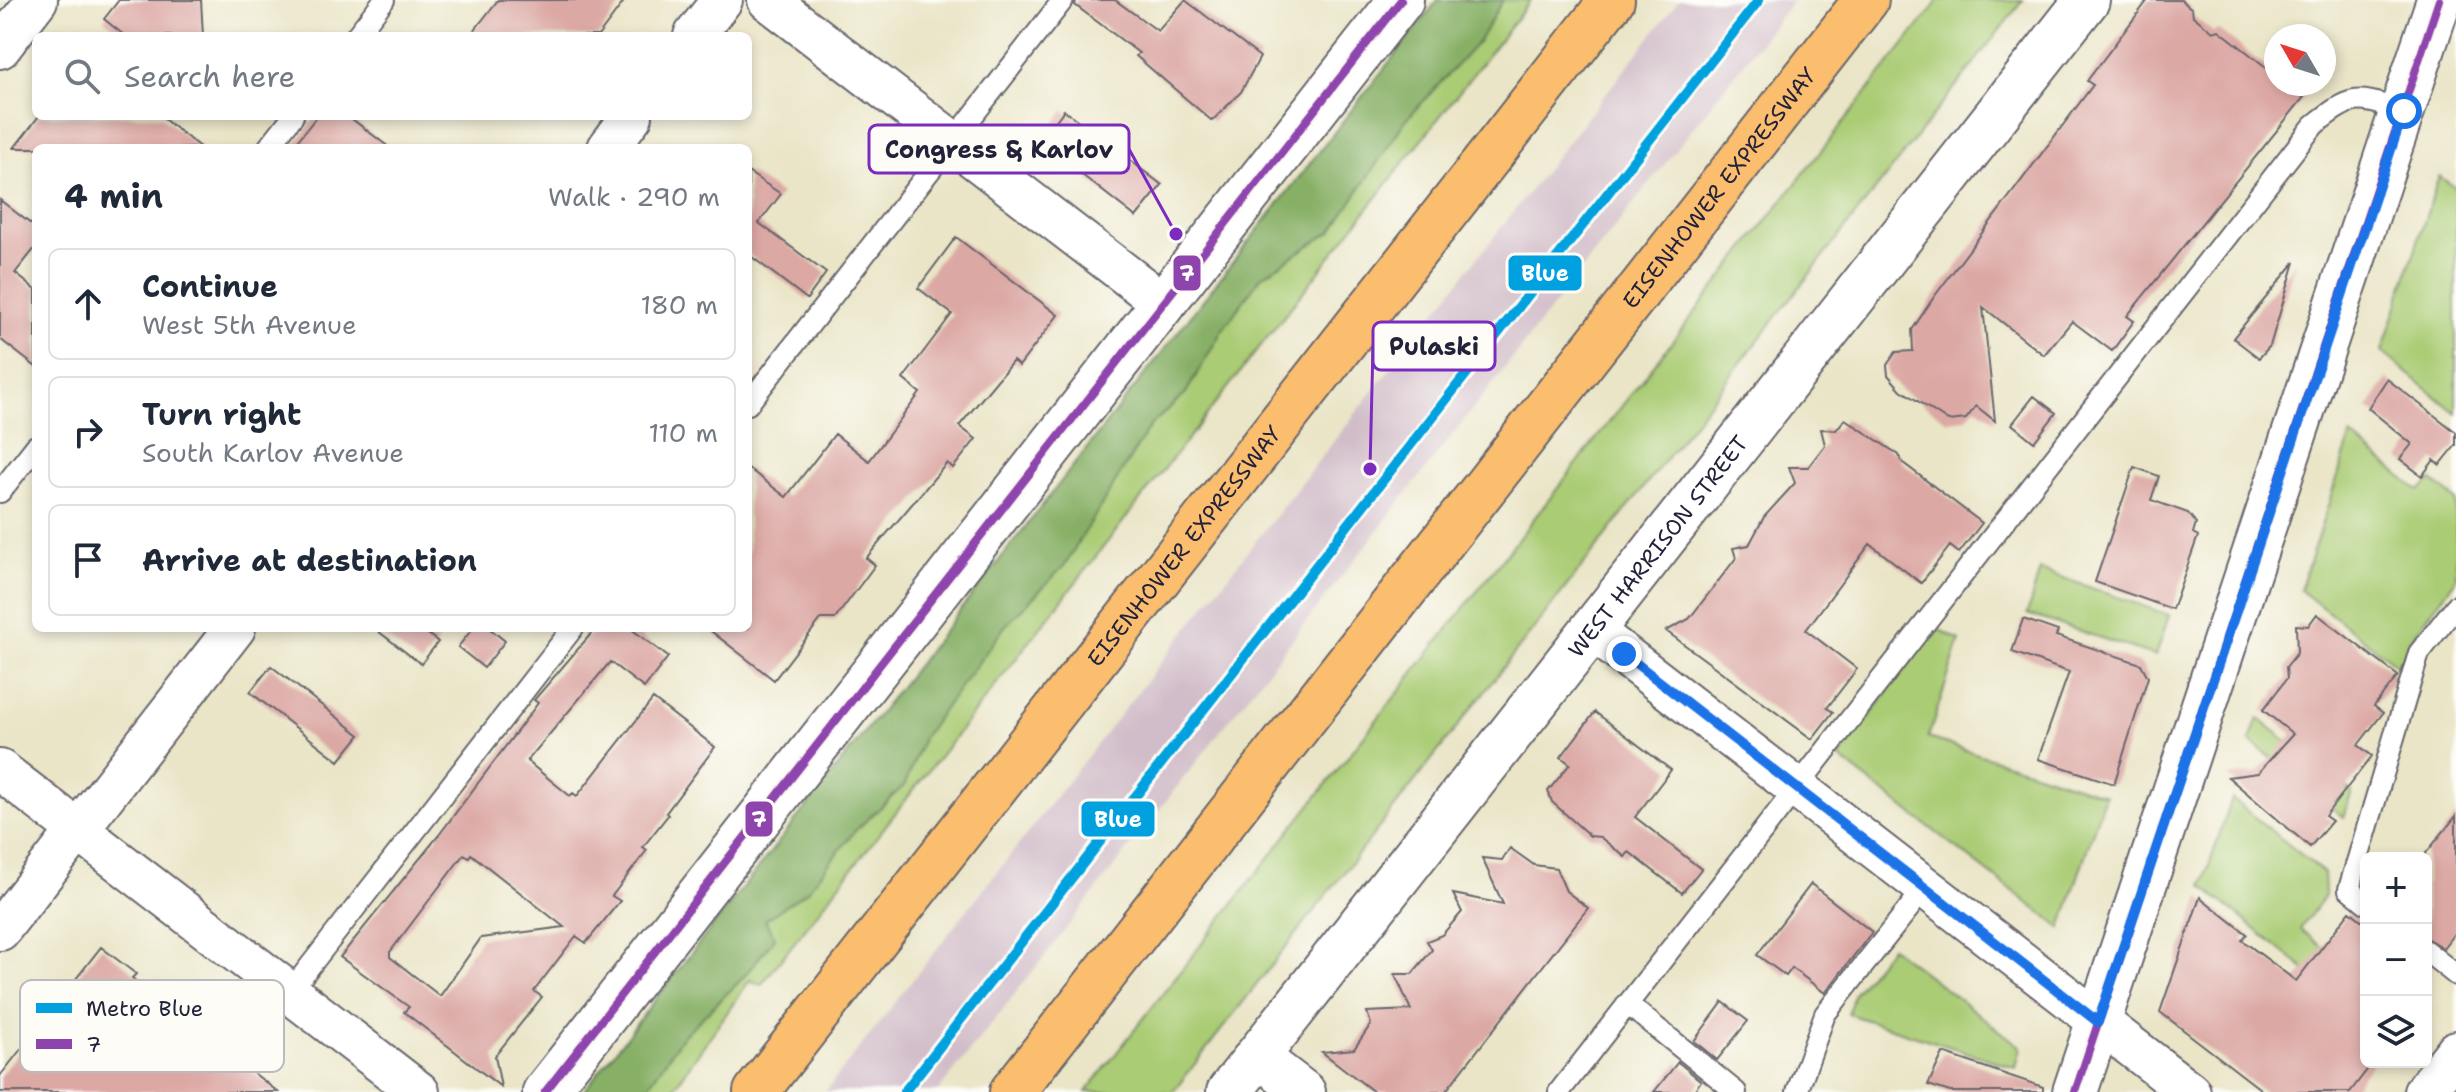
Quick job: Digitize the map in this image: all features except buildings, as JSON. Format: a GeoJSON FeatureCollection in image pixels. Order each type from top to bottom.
{"type":"FeatureCollection","features":[{"type":"Feature","properties":{"kind":"highway","name":"EISENHOWER EXPRESSWAY"},"geometry":{"type":"LineString","coordinates":[[756,1092],[1612,0]]}},
{"type":"Feature","properties":{"kind":"highway","name":"EISENHOWER EXPRESSWAY"},"geometry":{"type":"LineString","coordinates":[[1012,1092],[1866,0]]}},
{"type":"Feature","properties":{"kind":"street"},"geometry":{"type":"LineString","coordinates":[[0,48],[37,0]]}},
{"type":"Feature","properties":{"kind":"street"},"geometry":{"type":"LineString","coordinates":[[697,32],[722,0]]}},
{"type":"Feature","properties":{"kind":"street"},"geometry":{"type":"LineString","coordinates":[[768,0],[1164,304]]}},
{"type":"Feature","properties":{"kind":"street"},"geometry":{"type":"LineString","coordinates":[[545,1092],[1401,0]]}},
{"type":"Feature","properties":{"kind":"street","name":"WEST HARRISON STREET"},"geometry":{"type":"LineString","coordinates":[[1229,1092],[2087,0]]}},
{"type":"Feature","properties":{"kind":"street"},"geometry":{"type":"LineString","coordinates":[[2075,1092],[2439,0]]}},
{"type":"Feature","properties":{"kind":"street"},"geometry":{"type":"LineString","coordinates":[[611,144],[629,120]]}},
{"type":"Feature","properties":{"kind":"street"},"geometry":{"type":"LineString","coordinates":[[1592,630],[2190,1092]]}},
{"type":"Feature","properties":{"kind":"street"},"geometry":{"type":"LineString","coordinates":[[0,930],[232,632]]}},
{"type":"Feature","properties":{"kind":"street"},"geometry":{"type":"LineString","coordinates":[[0,770],[272,980]]}},
{"type":"Feature","properties":{"kind":"street"},"geometry":{"type":"LineString","coordinates":[[284,989],[419,1092]]}},
{"type":"Feature","properties":{"kind":"street"},"geometry":{"type":"LineString","coordinates":[[2424,1092],[2456,1051]]}},
{"type":"Feature","properties":{"kind":"street"},"geometry":{"type":"LineString","coordinates":[[1258,1056],[1305,1092]]}},
{"type":"Feature","properties":{"kind":"lane"},"geometry":{"type":"LineString","coordinates":[[359,32],[384,0]]}},
{"type":"Feature","properties":{"kind":"lane"},"geometry":{"type":"LineString","coordinates":[[752,399],[1063,0]]}},
{"type":"Feature","properties":{"kind":"lane"},"geometry":{"type":"LineString","coordinates":[[1559,1092],[2314,125],[2340,104],[2359,98],[2404,111]]}},
{"type":"Feature","properties":{"kind":"lane"},"geometry":{"type":"LineString","coordinates":[[271,144],[290,120]]}},
{"type":"Feature","properties":{"kind":"lane"},"geometry":{"type":"LineString","coordinates":[[0,492],[32,451]]}},
{"type":"Feature","properties":{"kind":"lane"},"geometry":{"type":"LineString","coordinates":[[2360,898],[2349,889],[2419,653],[2456,606]]}},
{"type":"Feature","properties":{"kind":"lane"},"geometry":{"type":"LineString","coordinates":[[289,993],[570,632]]}},
{"type":"Feature","properties":{"kind":"lane"},"geometry":{"type":"LineString","coordinates":[[1797,1092],[1825,1014],[1925,888]]}},
{"type":"Feature","properties":{"kind":"lane"},"geometry":{"type":"LineString","coordinates":[[2432,956],[2456,975]]}},
{"type":"Feature","properties":{"kind":"lane"},"geometry":{"type":"LineString","coordinates":[[1627,1004],[1736,1092]]}},
{"type":"Feature","properties":{"kind":"shaded area"},"geometry":{"type":"Polygon","coordinates":[[[1679,0],[1793,0],[938,1092],[825,1092],[1679,0]]]}},
{"type":"Feature","properties":{"kind":"green space"},"geometry":{"type":"Polygon","coordinates":[[[1438,0],[1531,0],[761,985],[750,980],[671,1092],[583,1092],[1438,0]]]}},
{"type":"Feature","properties":{"kind":"green space"},"geometry":{"type":"Polygon","coordinates":[[[1438,0],[1503,0],[1479,41],[1405,121],[1332,231],[1261,277],[1221,332],[1186,393],[1150,426],[1064,566],[1006,625],[924,736],[905,785],[855,831],[807,891],[765,920],[775,938],[741,980],[682,1037],[644,1092],[583,1092],[1438,0]]]}},
{"type":"Feature","properties":{"kind":"green space"},"geometry":{"type":"Polygon","coordinates":[[[1939,0],[2023,0],[1173,1092],[1086,1092],[1939,0]]]}},
{"type":"Feature","properties":{"kind":"green space"},"geometry":{"type":"Polygon","coordinates":[[[2439,176],[2456,188],[2456,413],[2382,352],[2439,176]]]}},
{"type":"Feature","properties":{"kind":"green space"},"geometry":{"type":"Polygon","coordinates":[[[2351,436],[2419,491],[2432,480],[2456,500],[2456,579],[2411,639],[2399,667],[2300,590],[2351,436]]]}},
{"type":"Feature","properties":{"kind":"green space"},"geometry":{"type":"Polygon","coordinates":[[[2040,570],[2169,615],[2156,656],[2027,614],[2040,570]]]}},
{"type":"Feature","properties":{"kind":"green space"},"geometry":{"type":"Polygon","coordinates":[[[1935,628],[1960,640],[1928,738],[2105,795],[2061,928],[1839,758],[1935,628]]]}},
{"type":"Feature","properties":{"kind":"green space"},"geometry":{"type":"Polygon","coordinates":[[[2258,718],[2352,792],[2343,817],[2250,741],[2258,718]]]}},
{"type":"Feature","properties":{"kind":"green space"},"geometry":{"type":"Polygon","coordinates":[[[2232,799],[2324,873],[2325,896],[2300,929],[2360,977],[2360,986],[2340,998],[2202,886],[2232,799]]]}},
{"type":"Feature","properties":{"kind":"green space"},"geometry":{"type":"Polygon","coordinates":[[[1891,947],[2021,1047],[2016,1068],[1848,1014],[1854,993],[1891,947]]]}},
{"type":"Feature","properties":{"kind":"metro line","name":"Blue"},"geometry":{"type":"LineString","coordinates":[[904,1092],[1759,0]]}},
{"type":"Feature","properties":{"kind":"transit line","name":"7"},"geometry":{"type":"LineString","coordinates":[[545,1092],[1401,0]]}},
{"type":"Feature","properties":{"kind":"transit line","name":"7"},"geometry":{"type":"LineString","coordinates":[[2075,1092],[2439,0]]}},
{"type":"Feature","properties":{"kind":"place","name":"Congress & Karlov"},"geometry":{"type":"Point","coordinates":[1176,234]}},
{"type":"Feature","properties":{"kind":"place","name":"Pulaski"},"geometry":{"type":"Point","coordinates":[1370,469]}},
{"type":"Feature","properties":{"kind":"route"},"geometry":{"type":"LineString","coordinates":[[1624,654],[2098,1022],[2404,111]]}}]}
